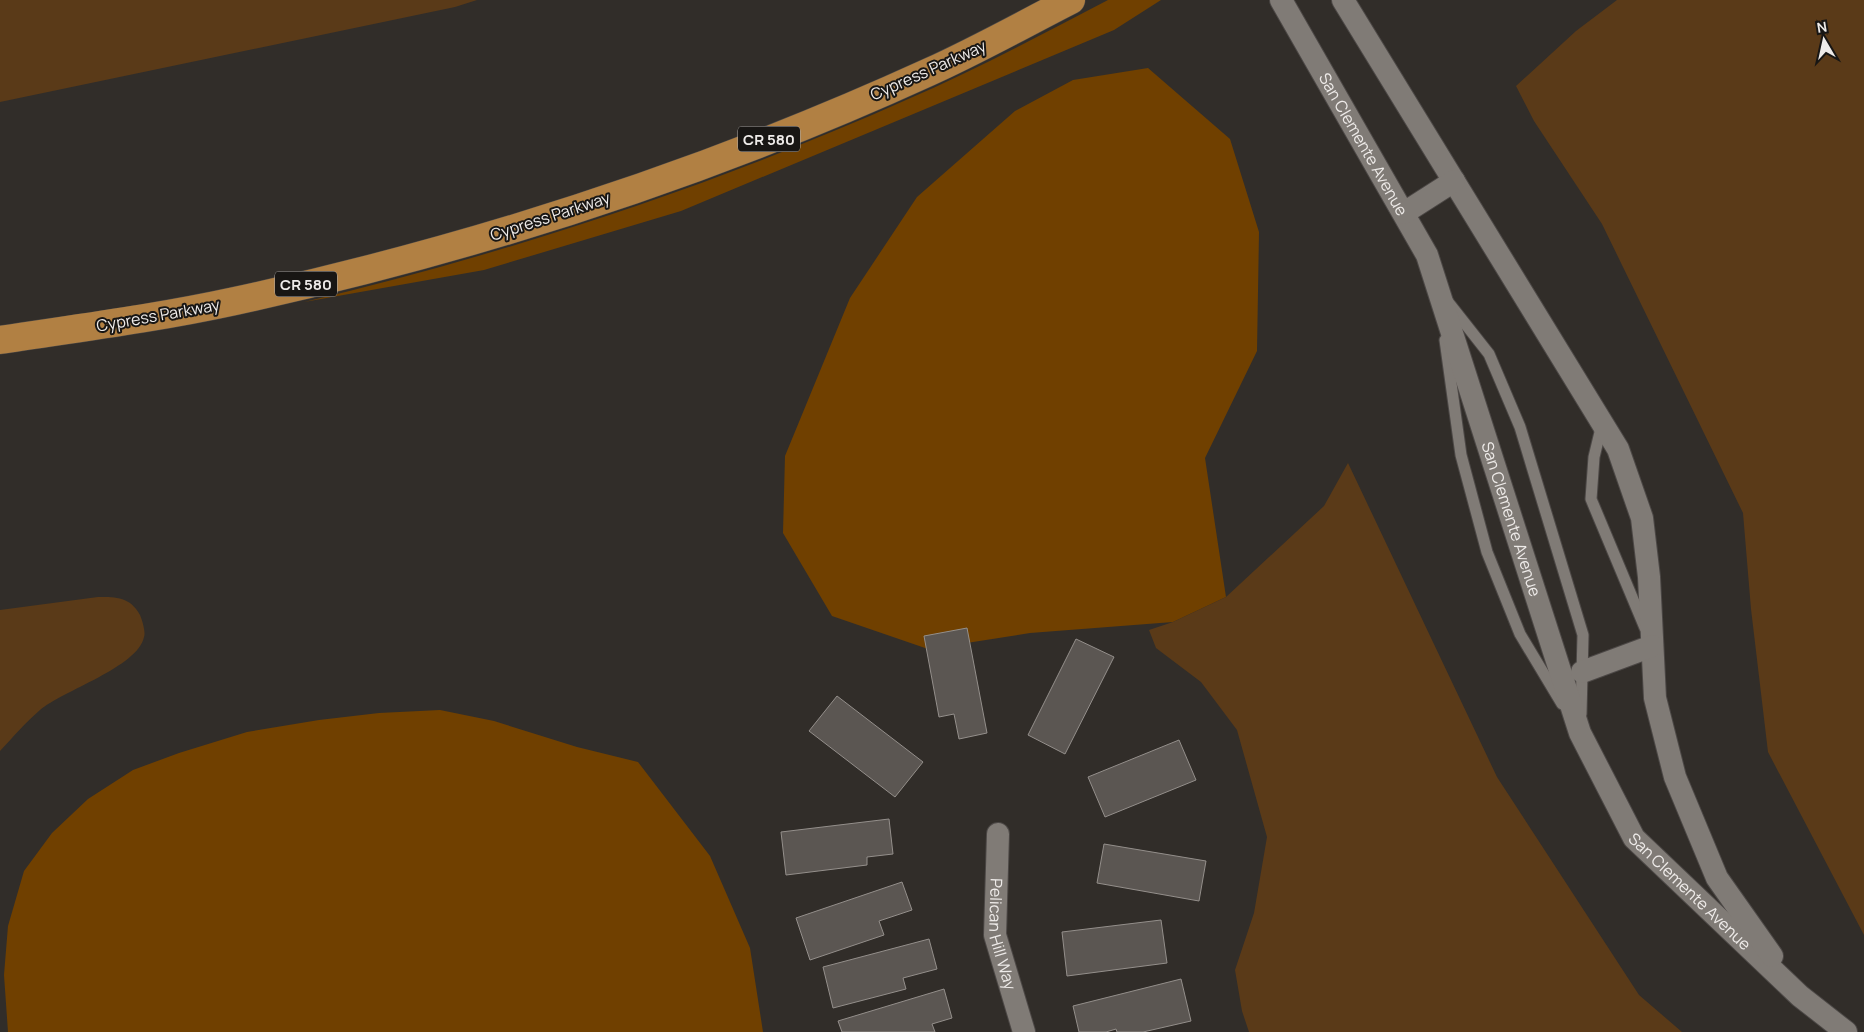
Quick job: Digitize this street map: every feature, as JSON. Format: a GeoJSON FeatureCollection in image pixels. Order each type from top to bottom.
{"type":"FeatureCollection","features":[{"type":"Feature","properties":{"kind":"main road","name":"Cypress Parkway"},"geometry":{"type":"LineString","coordinates":[[0,340],[140,319],[235,301],[375,268],[511,229],[643,186],[773,138],[930,72],[1071,0]]}},
{"type":"Feature","properties":{"kind":"street","name":"San Clemente Avenue"},"geometry":{"type":"LineString","coordinates":[[1281,0],[1427,255],[1580,733],[1634,838],[1800,996],[1846,1032]]}},
{"type":"Feature","properties":{"kind":"street","name":"San Clemente Avenue"},"geometry":{"type":"LineString","coordinates":[[1343,0],[1618,449],[1642,518],[1649,577],[1655,698],[1674,777],[1718,878],[1800,996]]}},
{"type":"Feature","properties":{"kind":"street"},"geometry":{"type":"LineString","coordinates":[[1404,214],[1454,181]]}},
{"type":"Feature","properties":{"kind":"street"},"geometry":{"type":"LineString","coordinates":[[1582,672],[1652,646]]}},
{"type":"Feature","properties":{"kind":"street","name":"Pelican Hill Way"},"geometry":{"type":"LineString","coordinates":[[998,834],[995,934],[1024,1032]]}},
{"type":"Feature","properties":{"kind":"lane"},"geometry":{"type":"LineString","coordinates":[[1438,289],[1489,354],[1520,427],[1583,635],[1580,733]]}},
{"type":"Feature","properties":{"kind":"lane"},"geometry":{"type":"LineString","coordinates":[[1438,289],[1461,455],[1487,552],[1520,634],[1580,733]]}},
{"type":"Feature","properties":{"kind":"lane"},"geometry":{"type":"LineString","coordinates":[[1602,423],[1594,458],[1591,499],[1652,646]]}},
{"type":"Feature","properties":{"kind":"shaded area"},"geometry":{"type":"Polygon","coordinates":[[[0,0],[477,0],[455,7],[0,102],[0,0]]]}},
{"type":"Feature","properties":{"kind":"shaded area"},"geometry":{"type":"Polygon","coordinates":[[[1108,0],[1161,0],[1114,30],[681,211],[484,270],[304,302],[458,262],[610,215],[685,189],[759,161],[932,89],[1108,0]]]}},
{"type":"Feature","properties":{"kind":"shaded area"},"geometry":{"type":"Polygon","coordinates":[[[1617,0],[1864,0],[1864,935],[1768,752],[1751,609],[1743,513],[1602,224],[1534,121],[1516,86],[1576,31],[1617,0]]]}},
{"type":"Feature","properties":{"kind":"shaded area"},"geometry":{"type":"Polygon","coordinates":[[[1148,68],[1230,139],[1259,232],[1257,351],[1205,458],[1226,597],[1173,622],[1030,633],[928,649],[832,616],[783,533],[785,456],[850,298],[917,197],[1015,111],[1073,80],[1148,68]]]}},
{"type":"Feature","properties":{"kind":"shaded area"},"geometry":{"type":"Polygon","coordinates":[[[1348,463],[1497,777],[1639,995],[1682,1032],[1249,1032],[1242,1011],[1235,970],[1254,913],[1267,837],[1237,730],[1201,682],[1156,648],[1149,630],[1173,622],[1226,597],[1324,506],[1348,463]]]}},
{"type":"Feature","properties":{"kind":"shaded area"},"geometry":{"type":"Polygon","coordinates":[[[98,597],[122,599],[136,609],[144,626],[144,637],[139,648],[114,668],[40,710],[0,751],[0,610],[98,597]]]}},
{"type":"Feature","properties":{"kind":"shaded area"},"geometry":{"type":"Polygon","coordinates":[[[440,710],[494,721],[577,747],[638,762],[710,856],[750,948],[763,1032],[8,1032],[4,975],[8,926],[24,871],[52,833],[88,799],[133,770],[179,753],[247,732],[319,720],[379,713],[440,710]]]}},
{"type":"Feature","properties":{"kind":"building"},"geometry":{"type":"Polygon","coordinates":[[[967,628],[987,733],[959,739],[954,714],[939,717],[924,636],[967,628]]]}},
{"type":"Feature","properties":{"kind":"building"},"geometry":{"type":"Polygon","coordinates":[[[1076,639],[1114,657],[1065,754],[1028,735],[1076,639]]]}},
{"type":"Feature","properties":{"kind":"building"},"geometry":{"type":"Polygon","coordinates":[[[837,696],[923,762],[895,797],[809,731],[837,696]]]}},
{"type":"Feature","properties":{"kind":"building"},"geometry":{"type":"Polygon","coordinates":[[[1179,740],[1196,780],[1105,817],[1088,777],[1179,740]]]}},
{"type":"Feature","properties":{"kind":"building"},"geometry":{"type":"Polygon","coordinates":[[[889,819],[893,854],[867,857],[867,865],[786,875],[781,832],[889,819]]]}},
{"type":"Feature","properties":{"kind":"building"},"geometry":{"type":"Polygon","coordinates":[[[1104,844],[1206,861],[1199,901],[1097,883],[1104,844]]]}},
{"type":"Feature","properties":{"kind":"building"},"geometry":{"type":"Polygon","coordinates":[[[902,882],[912,910],[879,921],[884,935],[810,960],[796,918],[902,882]]]}},
{"type":"Feature","properties":{"kind":"building"},"geometry":{"type":"Polygon","coordinates":[[[1161,920],[1167,963],[1067,976],[1062,932],[1161,920]]]}},
{"type":"Feature","properties":{"kind":"building"},"geometry":{"type":"Polygon","coordinates":[[[929,939],[937,969],[903,978],[906,989],[833,1008],[823,967],[929,939]]]}},
{"type":"Feature","properties":{"kind":"building"},"geometry":{"type":"Polygon","coordinates":[[[1181,979],[1191,1021],[1143,1032],[1117,1032],[1116,1029],[1106,1032],[1079,1032],[1073,1006],[1181,979]]]}},
{"type":"Feature","properties":{"kind":"building"},"geometry":{"type":"Polygon","coordinates":[[[944,989],[952,1018],[932,1024],[935,1032],[842,1032],[838,1021],[944,989]]]}}]}
